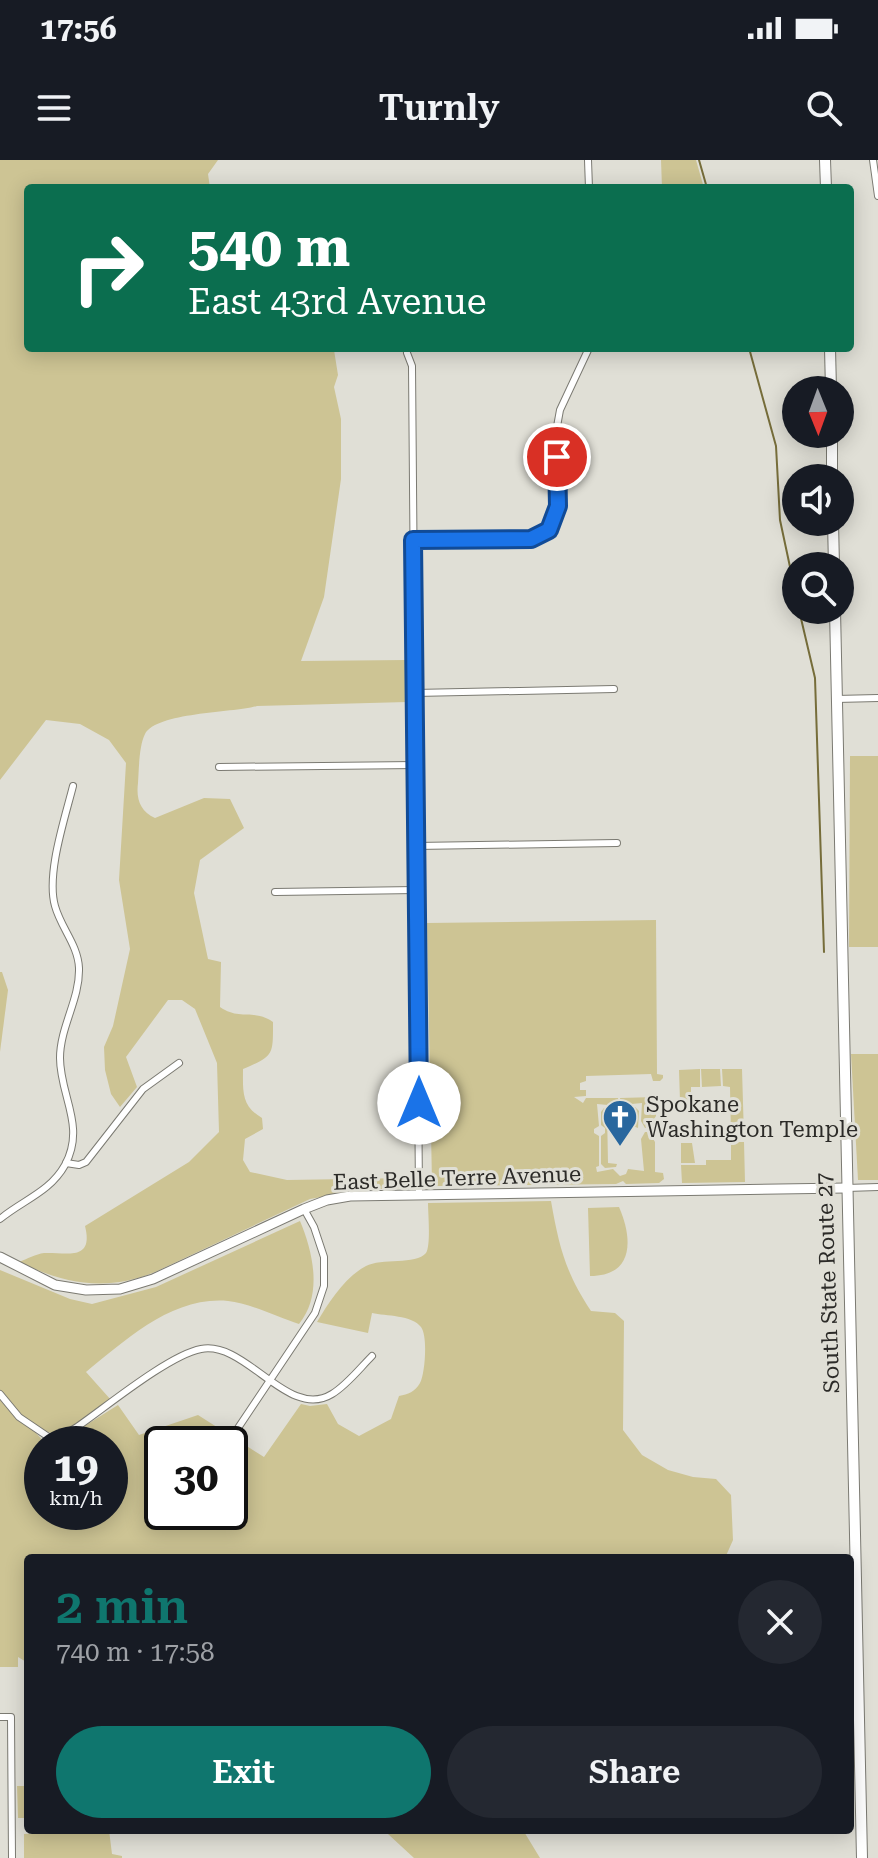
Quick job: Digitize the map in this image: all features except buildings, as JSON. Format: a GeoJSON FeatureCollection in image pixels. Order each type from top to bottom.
{"type":"FeatureCollection","features":[{"type":"Feature","properties":{"kind":"main road"},"geometry":{"type":"LineString","coordinates":[[825,160],[826,184]]}},
{"type":"Feature","properties":{"kind":"main road"},"geometry":{"type":"LineString","coordinates":[[830,352],[831,376]]}},
{"type":"Feature","properties":{"kind":"main road","name":"South State Route 27"},"geometry":{"type":"LineString","coordinates":[[835,624],[862,1858]]}},
{"type":"Feature","properties":{"kind":"street"},"geometry":{"type":"LineString","coordinates":[[588,160],[589,184]]}},
{"type":"Feature","properties":{"kind":"street"},"geometry":{"type":"LineString","coordinates":[[873,160],[878,196]]}},
{"type":"Feature","properties":{"kind":"street"},"geometry":{"type":"LineString","coordinates":[[413,540],[531,539],[549,530],[558,506],[556,432],[560,410],[587,352]]}},
{"type":"Feature","properties":{"kind":"street"},"geometry":{"type":"LineString","coordinates":[[407,353],[412,366],[419,1194]]}},
{"type":"Feature","properties":{"kind":"street"},"geometry":{"type":"LineString","coordinates":[[415,693],[614,689]]}},
{"type":"Feature","properties":{"kind":"street"},"geometry":{"type":"LineString","coordinates":[[836,699],[878,698]]}},
{"type":"Feature","properties":{"kind":"street"},"geometry":{"type":"LineString","coordinates":[[219,767],[415,765]]}},
{"type":"Feature","properties":{"kind":"street"},"geometry":{"type":"LineString","coordinates":[[0,1219],[54,1182],[66,1163],[74,1126],[60,1059],[62,1037],[78,980],[77,954],[55,909],[53,896],[53,879],[73,786]]}},
{"type":"Feature","properties":{"kind":"street"},"geometry":{"type":"LineString","coordinates":[[416,846],[617,843]]}},
{"type":"Feature","properties":{"kind":"street"},"geometry":{"type":"LineString","coordinates":[[275,892],[416,890]]}},
{"type":"Feature","properties":{"kind":"street"},"geometry":{"type":"LineString","coordinates":[[66,1163],[79,1165],[86,1162],[143,1089],[179,1063]]}},
{"type":"Feature","properties":{"kind":"street"},"geometry":{"type":"LineString","coordinates":[[846,1188],[878,1187]]}},
{"type":"Feature","properties":{"kind":"street","name":"East Belle Terre Avenue"},"geometry":{"type":"LineString","coordinates":[[0,1257],[55,1285],[86,1290],[120,1289],[153,1279],[304,1209],[327,1200],[350,1196],[846,1188]]}},
{"type":"Feature","properties":{"kind":"street"},"geometry":{"type":"LineString","coordinates":[[239,1426],[315,1313],[324,1286],[324,1257],[304,1209]]}},
{"type":"Feature","properties":{"kind":"street"},"geometry":{"type":"LineString","coordinates":[[0,1394],[19,1417],[50,1438],[64,1435],[77,1427],[179,1355],[204,1348],[227,1353],[299,1398],[316,1400],[333,1393],[372,1356]]}},
{"type":"Feature","properties":{"kind":"street"},"geometry":{"type":"LineString","coordinates":[[0,1717],[11,1717],[12,1858]]}},
{"type":"Feature","properties":{"kind":"shaded area"},"geometry":{"type":"Polygon","coordinates":[[[0,160],[218,160],[208,174],[209,184],[24,184],[24,352],[334,352],[338,375],[334,387],[341,419],[341,479],[324,597],[301,661],[406,660],[407,702],[257,706],[164,721],[145,734],[138,789],[143,808],[155,818],[204,798],[230,799],[244,828],[200,860],[194,893],[208,959],[221,962],[220,1007],[273,1022],[270,1053],[243,1069],[247,1103],[262,1118],[263,1129],[245,1139],[243,1160],[250,1172],[287,1180],[410,1178],[405,1186],[310,1199],[155,1272],[120,1282],[69,1280],[19,1262],[41,1254],[69,1254],[82,1250],[87,1237],[85,1226],[189,1162],[219,1132],[217,1063],[195,1009],[182,1000],[168,1000],[126,1057],[137,1087],[120,1107],[111,1094],[104,1047],[113,1026],[130,949],[119,880],[126,763],[109,740],[80,724],[46,720],[0,780],[0,160]]]}},
{"type":"Feature","properties":{"kind":"shaded area"},"geometry":{"type":"Polygon","coordinates":[[[661,160],[696,160],[703,184],[662,184],[661,160]]]}},
{"type":"Feature","properties":{"kind":"shaded area"},"geometry":{"type":"Polygon","coordinates":[[[850,756],[878,756],[878,947],[849,947],[850,756]]]}},
{"type":"Feature","properties":{"kind":"shaded area"},"geometry":{"type":"Polygon","coordinates":[[[656,920],[657,1074],[663,1075],[663,1078],[653,1081],[651,1074],[586,1076],[586,1081],[580,1083],[580,1090],[586,1090],[586,1096],[574,1097],[583,1103],[586,1098],[618,1098],[619,1106],[597,1104],[599,1126],[594,1133],[599,1136],[597,1172],[613,1169],[620,1176],[626,1174],[628,1169],[644,1171],[641,1139],[645,1132],[649,1132],[655,1142],[655,1172],[663,1173],[664,1179],[659,1183],[626,1184],[623,1181],[616,1184],[437,1186],[432,1183],[427,923],[656,920]]]}},
{"type":"Feature","properties":{"kind":"shaded area"},"geometry":{"type":"Polygon","coordinates":[[[0,972],[8,990],[0,1052],[0,972]]]}},
{"type":"Feature","properties":{"kind":"shaded area"},"geometry":{"type":"Polygon","coordinates":[[[851,1054],[878,1054],[878,1180],[858,1180],[851,1054]]]}},
{"type":"Feature","properties":{"kind":"shaded area"},"geometry":{"type":"Polygon","coordinates":[[[700,1069],[700,1087],[691,1087],[691,1101],[680,1101],[679,1070],[700,1069]]]}},
{"type":"Feature","properties":{"kind":"shaded area"},"geometry":{"type":"Polygon","coordinates":[[[701,1069],[720,1069],[721,1086],[702,1087],[701,1069]]]}},
{"type":"Feature","properties":{"kind":"shaded area"},"geometry":{"type":"Polygon","coordinates":[[[722,1069],[742,1069],[744,1137],[731,1137],[730,1087],[723,1086],[722,1069]]]}},
{"type":"Feature","properties":{"kind":"shaded area"},"geometry":{"type":"Polygon","coordinates":[[[656,1097],[656,1116],[648,1128],[641,1121],[642,1103],[621,1105],[620,1098],[656,1097]]]}},
{"type":"Feature","properties":{"kind":"shaded area"},"geometry":{"type":"Polygon","coordinates":[[[635,1107],[639,1111],[638,1128],[633,1126],[632,1110],[624,1110],[624,1114],[607,1111],[608,1163],[617,1164],[616,1167],[605,1168],[601,1164],[601,1136],[605,1128],[601,1125],[601,1112],[604,1108],[635,1107]]]}},
{"type":"Feature","properties":{"kind":"shaded area"},"geometry":{"type":"Polygon","coordinates":[[[731,1142],[744,1142],[745,1182],[682,1183],[681,1165],[706,1165],[706,1160],[731,1160],[731,1142]]]}},
{"type":"Feature","properties":{"kind":"shaded area"},"geometry":{"type":"Polygon","coordinates":[[[681,1143],[692,1143],[695,1163],[681,1163],[681,1143]]]}},
{"type":"Feature","properties":{"kind":"shaded area"},"geometry":{"type":"Polygon","coordinates":[[[551,1201],[564,1258],[582,1297],[591,1311],[615,1313],[624,1321],[623,1430],[642,1455],[668,1470],[716,1479],[731,1495],[733,1540],[727,1554],[24,1554],[24,1661],[18,1657],[18,1667],[0,1667],[0,1270],[70,1299],[92,1304],[156,1287],[300,1221],[312,1260],[313,1287],[311,1300],[299,1324],[236,1302],[207,1301],[188,1305],[134,1334],[86,1372],[111,1400],[73,1426],[24,1426],[24,1530],[128,1530],[128,1426],[85,1426],[118,1405],[139,1435],[144,1433],[144,1530],[248,1530],[248,1447],[264,1457],[301,1404],[327,1404],[338,1424],[359,1436],[391,1419],[399,1396],[414,1391],[418,1386],[422,1378],[425,1346],[423,1332],[417,1323],[372,1313],[368,1333],[317,1322],[338,1291],[358,1271],[372,1264],[415,1259],[428,1249],[428,1203],[551,1201]]]}},
{"type":"Feature","properties":{"kind":"shaded area"},"geometry":{"type":"Polygon","coordinates":[[[619,1207],[627,1231],[626,1254],[615,1270],[590,1276],[588,1208],[619,1207]]]}},
{"type":"Feature","properties":{"kind":"shaded area"},"geometry":{"type":"Polygon","coordinates":[[[198,1415],[215,1426],[166,1426],[198,1415]]]}},
{"type":"Feature","properties":{"kind":"shaded area"},"geometry":{"type":"Polygon","coordinates":[[[17,1786],[24,1786],[24,1818],[18,1818],[17,1786]]]}},
{"type":"Feature","properties":{"kind":"shaded area"},"geometry":{"type":"Polygon","coordinates":[[[24,1834],[110,1834],[112,1854],[122,1856],[122,1858],[24,1858],[24,1834]]]}},
{"type":"Feature","properties":{"kind":"shaded area"},"geometry":{"type":"Polygon","coordinates":[[[388,1834],[525,1834],[540,1858],[414,1858],[388,1834]]]}},
{"type":"Feature","properties":{"kind":"waterway"},"geometry":{"type":"LineString","coordinates":[[699,160],[706,184]]}},
{"type":"Feature","properties":{"kind":"waterway"},"geometry":{"type":"LineString","coordinates":[[750,352],[776,446],[780,520],[787,552]]}},
{"type":"Feature","properties":{"kind":"waterway"},"geometry":{"type":"LineString","coordinates":[[802,624],[815,678],[824,952]]}},
{"type":"Feature","properties":{"kind":"place","name":"Spokane Washington Temple"},"geometry":{"type":"Point","coordinates":[620,1148]}},
{"type":"Feature","properties":{"kind":"route"},"geometry":{"type":"LineString","coordinates":[[419,1103],[413,540],[531,539],[549,530],[558,506],[557,457]]}}]}
